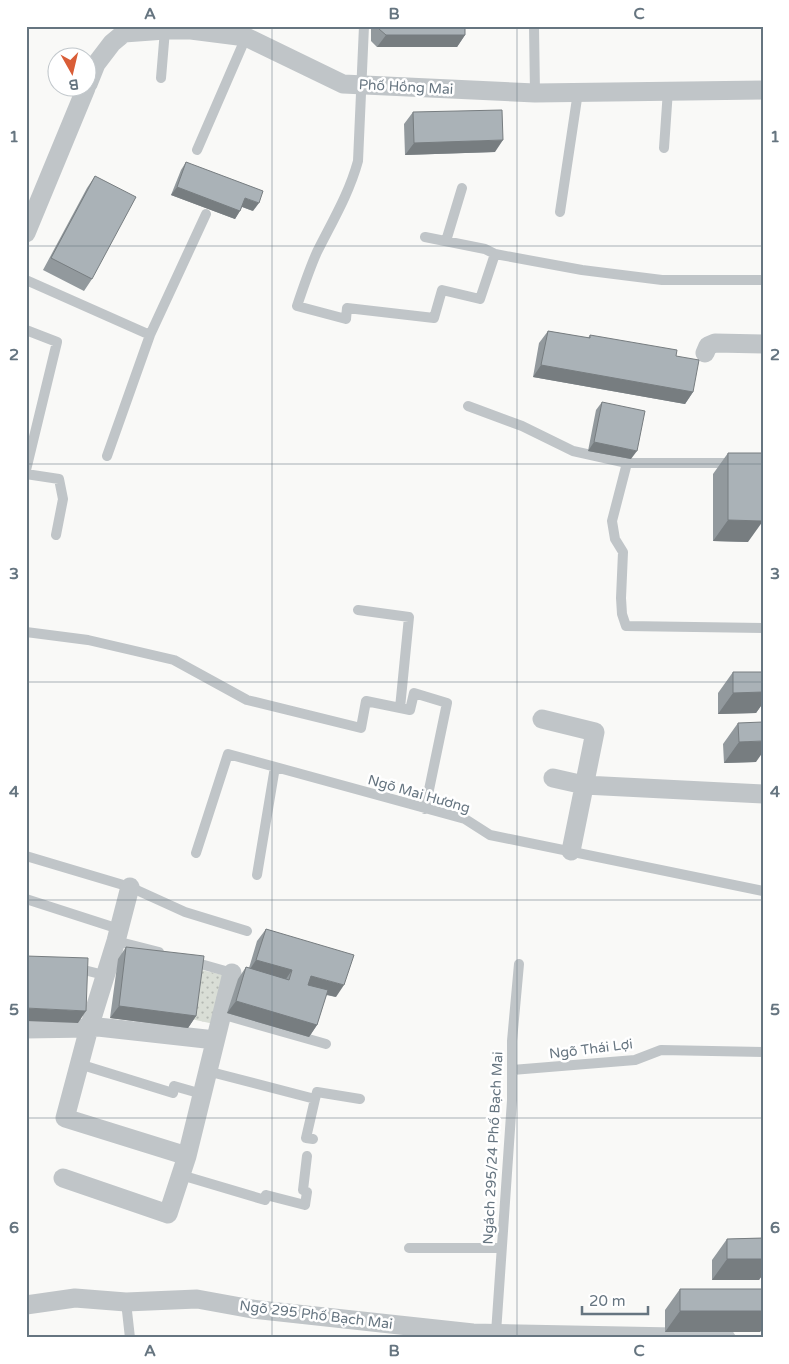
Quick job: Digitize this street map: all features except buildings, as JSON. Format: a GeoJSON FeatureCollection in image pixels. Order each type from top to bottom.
{"type":"FeatureCollection","features":[{"type":"Feature","properties":{"kind":"street","name":"Phố Hồng Mai"},"geometry":{"type":"LineString","coordinates":[[98,61],[123,30],[224,30],[246,37],[326,78],[343,84],[361,84],[386,88],[535,93],[763,90]]}},
{"type":"Feature","properties":{"kind":"street"},"geometry":{"type":"LineString","coordinates":[[26,233],[82,98]]}},
{"type":"Feature","properties":{"kind":"street"},"geometry":{"type":"LineString","coordinates":[[705,354],[708,346],[715,343],[763,344]]}},
{"type":"Feature","properties":{"kind":"street"},"geometry":{"type":"LineString","coordinates":[[542,719],[595,732],[571,852]]}},
{"type":"Feature","properties":{"kind":"street"},"geometry":{"type":"LineString","coordinates":[[553,778],[584,785],[763,794]]}},
{"type":"Feature","properties":{"kind":"street"},"geometry":{"type":"LineString","coordinates":[[130,887],[65,1118],[187,1156]]}},
{"type":"Feature","properties":{"kind":"street"},"geometry":{"type":"LineString","coordinates":[[63,1178],[168,1214],[187,1156],[221,1014],[240,975]]}},
{"type":"Feature","properties":{"kind":"street"},"geometry":{"type":"LineString","coordinates":[[26,1029],[98,1027],[215,1040]]}},
{"type":"Feature","properties":{"kind":"street","name":"Ngõ 295 Phố Bạch Mai"},"geometry":{"type":"LineString","coordinates":[[26,1305],[75,1298],[126,1302],[197,1299],[252,1310],[473,1335],[496,1333],[522,1336],[726,1338]]}},
{"type":"Feature","properties":{"kind":"lane"},"geometry":{"type":"LineString","coordinates":[[364,26],[360,138],[354,176],[337,217],[310,268],[297,306],[346,319],[347,308],[434,318],[442,290],[480,299],[495,254]]}},
{"type":"Feature","properties":{"kind":"lane"},"geometry":{"type":"LineString","coordinates":[[534,26],[535,93]]}},
{"type":"Feature","properties":{"kind":"lane"},"geometry":{"type":"LineString","coordinates":[[161,78],[165,30]]}},
{"type":"Feature","properties":{"kind":"lane"},"geometry":{"type":"LineString","coordinates":[[196,150],[246,37]]}},
{"type":"Feature","properties":{"kind":"lane"},"geometry":{"type":"LineString","coordinates":[[664,148],[668,90]]}},
{"type":"Feature","properties":{"kind":"lane"},"geometry":{"type":"LineString","coordinates":[[560,212],[578,92]]}},
{"type":"Feature","properties":{"kind":"lane"},"geometry":{"type":"LineString","coordinates":[[446,241],[462,188]]}},
{"type":"Feature","properties":{"kind":"lane"},"geometry":{"type":"LineString","coordinates":[[107,456],[150,334],[206,214]]}},
{"type":"Feature","properties":{"kind":"lane"},"geometry":{"type":"LineString","coordinates":[[425,237],[485,249],[495,254],[582,270],[662,280],[763,280]]}},
{"type":"Feature","properties":{"kind":"lane"},"geometry":{"type":"LineString","coordinates":[[26,280],[150,334]]}},
{"type":"Feature","properties":{"kind":"lane"},"geometry":{"type":"LineString","coordinates":[[26,330],[57,342],[26,470]]}},
{"type":"Feature","properties":{"kind":"lane"},"geometry":{"type":"LineString","coordinates":[[468,406],[522,426],[573,451],[627,463],[689,465],[744,463]]}},
{"type":"Feature","properties":{"kind":"lane"},"geometry":{"type":"LineString","coordinates":[[627,463],[612,521],[615,540],[623,552],[621,598],[622,614],[626,626],[763,628]]}},
{"type":"Feature","properties":{"kind":"lane"},"geometry":{"type":"LineString","coordinates":[[26,474],[58,479],[63,499],[56,535]]}},
{"type":"Feature","properties":{"kind":"lane"},"geometry":{"type":"LineString","coordinates":[[358,610],[409,617],[400,708]]}},
{"type":"Feature","properties":{"kind":"lane"},"geometry":{"type":"LineString","coordinates":[[26,632],[88,640],[174,660],[247,700],[361,728],[366,701],[410,710],[414,693],[447,703],[425,809]]}},
{"type":"Feature","properties":{"kind":"lane","name":"Ngõ Mai Hương"},"geometry":{"type":"LineString","coordinates":[[196,853],[228,754],[465,819],[490,835],[763,891]]}},
{"type":"Feature","properties":{"kind":"lane"},"geometry":{"type":"LineString","coordinates":[[258,875],[275,768]]}},
{"type":"Feature","properties":{"kind":"lane"},"geometry":{"type":"LineString","coordinates":[[26,856],[130,887],[185,912],[248,931]]}},
{"type":"Feature","properties":{"kind":"lane"},"geometry":{"type":"LineString","coordinates":[[26,899],[179,958],[240,975]]}},
{"type":"Feature","properties":{"kind":"lane"},"geometry":{"type":"LineString","coordinates":[[61,964],[104,975]]}},
{"type":"Feature","properties":{"kind":"lane","name":"Ngách 295/24 Phố Bạch Mai"},"geometry":{"type":"LineString","coordinates":[[496,1333],[512,1100],[512,1041],[519,964]]}},
{"type":"Feature","properties":{"kind":"lane"},"geometry":{"type":"LineString","coordinates":[[221,1014],[326,1044]]}},
{"type":"Feature","properties":{"kind":"lane","name":"Ngõ Thái Lợi"},"geometry":{"type":"LineString","coordinates":[[512,1070],[635,1060],[661,1050],[763,1052]]}},
{"type":"Feature","properties":{"kind":"lane"},"geometry":{"type":"LineString","coordinates":[[79,1064],[173,1092],[174,1086],[202,1094]]}},
{"type":"Feature","properties":{"kind":"lane"},"geometry":{"type":"LineString","coordinates":[[207,1071],[315,1099]]}},
{"type":"Feature","properties":{"kind":"lane"},"geometry":{"type":"LineString","coordinates":[[313,1140],[306,1138],[317,1092],[360,1099]]}},
{"type":"Feature","properties":{"kind":"lane"},"geometry":{"type":"LineString","coordinates":[[181,1175],[265,1200],[266,1195],[305,1205],[307,1192],[302,1190],[307,1156]]}},
{"type":"Feature","properties":{"kind":"lane"},"geometry":{"type":"LineString","coordinates":[[409,1248],[501,1248]]}},
{"type":"Feature","properties":{"kind":"lane"},"geometry":{"type":"LineString","coordinates":[[126,1302],[130,1338]]}},
{"type":"Feature","properties":{"kind":"shaded area"},"geometry":{"type":"Polygon","coordinates":[[[197,969],[228,976],[214,1024],[191,1019],[197,969]]]}}]}
